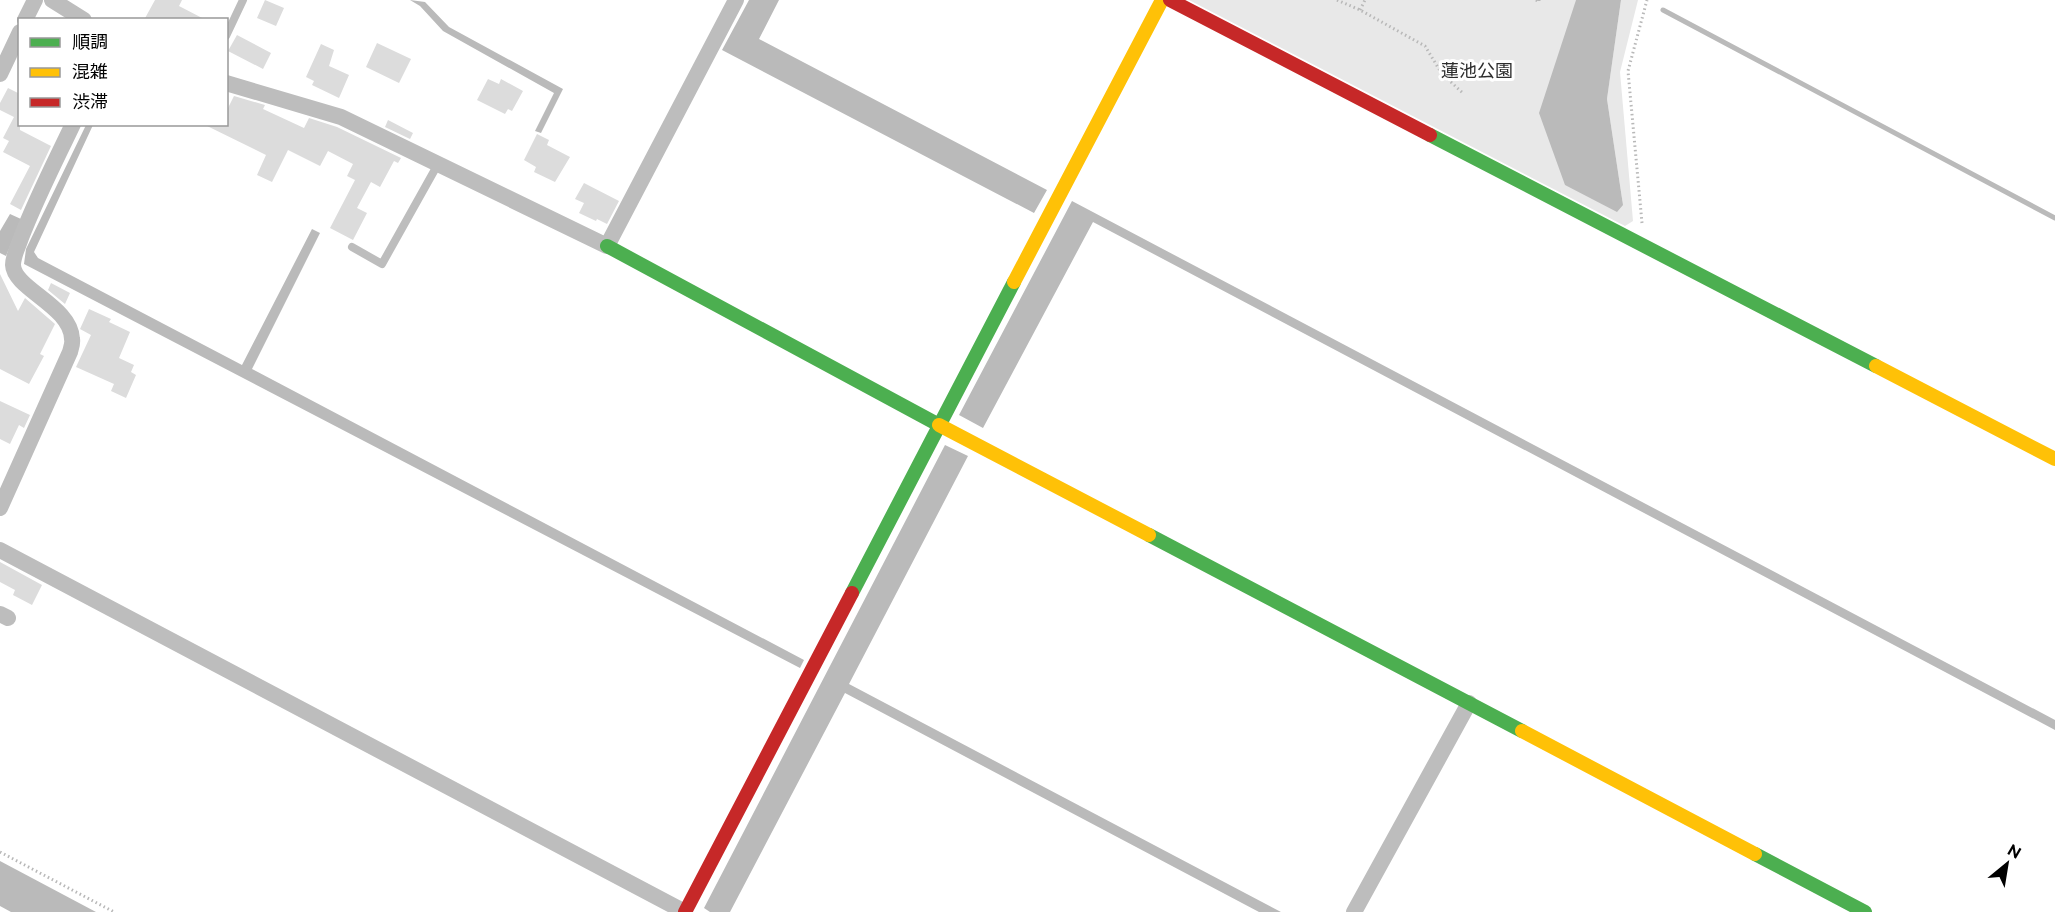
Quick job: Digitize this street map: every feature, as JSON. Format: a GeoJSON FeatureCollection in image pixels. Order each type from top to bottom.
{"type":"FeatureCollection","features":[{"type":"Feature","properties":{"kind":"street"},"geometry":{"type":"LineString","coordinates":[[27,18],[35,0]]}},
{"type":"Feature","properties":{"kind":"street"},"geometry":{"type":"LineString","coordinates":[[52,0],[81,18]]}},
{"type":"Feature","properties":{"kind":"street"},"geometry":{"type":"LineString","coordinates":[[607,246],[736,0]]}},
{"type":"Feature","properties":{"kind":"street"},"geometry":{"type":"LineString","coordinates":[[0,550],[685,912],[1162,0]]}},
{"type":"Feature","properties":{"kind":"street"},"geometry":{"type":"LineString","coordinates":[[1170,0],[2055,459]]}},
{"type":"Feature","properties":{"kind":"street"},"geometry":{"type":"LineString","coordinates":[[0,74],[18,36]]}},
{"type":"Feature","properties":{"kind":"street"},"geometry":{"type":"LineString","coordinates":[[228,84],[341,117],[607,246],[940,425],[1865,912]]}},
{"type":"Feature","properties":{"kind":"street"},"geometry":{"type":"LineString","coordinates":[[0,508],[70,352],[72,338],[67,323],[51,304],[17,277],[13,266],[29,218],[72,126]]}},
{"type":"Feature","properties":{"kind":"street"},"geometry":{"type":"LineString","coordinates":[[1354,912],[1469,703]]}},
{"type":"Feature","properties":{"kind":"lane"},"geometry":{"type":"LineString","coordinates":[[228,32],[243,0]]}},
{"type":"Feature","properties":{"kind":"lane"},"geometry":{"type":"LineString","coordinates":[[352,248],[382,264],[438,164]]}},
{"type":"Feature","properties":{"kind":"path"},"geometry":{"type":"LineString","coordinates":[[1337,0],[1425,46],[1442,74],[1464,94]]}},
{"type":"Feature","properties":{"kind":"path"},"geometry":{"type":"LineString","coordinates":[[1360,10],[1365,0]]}},
{"type":"Feature","properties":{"kind":"path"},"geometry":{"type":"LineString","coordinates":[[1644,246],[1628,71],[1647,0]]}},
{"type":"Feature","properties":{"kind":"path"},"geometry":{"type":"LineString","coordinates":[[0,852],[114,912]]}},
{"type":"Feature","properties":{"kind":"green space","name":"蓮池公園"},"geometry":{"type":"Polygon","coordinates":[[[1189,0],[1576,0],[1575,8],[1623,205],[1607,99],[1621,0],[1638,0],[1620,72],[1633,221],[1625,226],[1189,0]]]}},
{"type":"Feature","properties":{"kind":"shaded area"},"geometry":{"type":"Polygon","coordinates":[[[410,0],[425,2],[449,27],[563,89],[541,133],[535,131],[554,93],[443,31],[420,6],[410,0]]]}},
{"type":"Feature","properties":{"kind":"shaded area"},"geometry":{"type":"Polygon","coordinates":[[[749,0],[779,0],[759,39],[1047,190],[1034,213],[722,50],[749,0]]]}},
{"type":"Feature","properties":{"kind":"shaded area"},"geometry":{"type":"Polygon","coordinates":[[[1576,0],[1621,0],[1607,99],[1623,205],[1617,212],[1565,185],[1539,113],[1576,0]]]}},
{"type":"Feature","properties":{"kind":"shaded area"},"geometry":{"type":"Polygon","coordinates":[[[86,126],[93,126],[34,252],[38,258],[242,365],[312,229],[320,233],[252,369],[804,660],[800,668],[24,264],[26,249],[86,126]]]}},
{"type":"Feature","properties":{"kind":"shaded area"},"geometry":{"type":"Polygon","coordinates":[[[1072,201],[2055,720],[2055,730],[1093,222],[983,428],[959,415],[1072,201]]]}},
{"type":"Feature","properties":{"kind":"shaded area"},"geometry":{"type":"Polygon","coordinates":[[[10,214],[21,219],[6,256],[0,253],[0,231],[10,214]]]}},
{"type":"Feature","properties":{"kind":"shaded area"},"geometry":{"type":"Polygon","coordinates":[[[945,445],[968,456],[849,684],[1281,912],[1259,912],[845,693],[730,912],[710,912],[704,908],[945,445]]]}},
{"type":"Feature","properties":{"kind":"shaded area"},"geometry":{"type":"Polygon","coordinates":[[[0,861],[96,912],[11,912],[0,906],[0,861]]]}},
{"type":"Feature","properties":{"kind":"building"},"geometry":{"type":"Polygon","coordinates":[[[155,0],[182,0],[179,6],[202,18],[145,18],[155,0]]]}},
{"type":"Feature","properties":{"kind":"building"},"geometry":{"type":"Polygon","coordinates":[[[265,0],[284,8],[276,26],[257,18],[265,0]]]}},
{"type":"Feature","properties":{"kind":"building"},"geometry":{"type":"Polygon","coordinates":[[[237,35],[271,53],[263,69],[228,51],[237,35]]]}},
{"type":"Feature","properties":{"kind":"building"},"geometry":{"type":"Polygon","coordinates":[[[377,43],[411,59],[399,83],[366,67],[377,43]]]}},
{"type":"Feature","properties":{"kind":"building"},"geometry":{"type":"Polygon","coordinates":[[[321,44],[334,50],[329,66],[349,75],[339,98],[312,85],[314,81],[306,77],[321,44]]]}},
{"type":"Feature","properties":{"kind":"building"},"geometry":{"type":"Polygon","coordinates":[[[488,79],[499,84],[501,79],[523,91],[512,111],[508,109],[505,114],[477,100],[488,79]]]}},
{"type":"Feature","properties":{"kind":"building"},"geometry":{"type":"Polygon","coordinates":[[[8,88],[18,93],[20,130],[51,146],[21,210],[10,204],[30,166],[3,152],[9,141],[3,138],[14,117],[0,110],[0,103],[8,88]]]}},
{"type":"Feature","properties":{"kind":"building"},"geometry":{"type":"Polygon","coordinates":[[[234,96],[265,105],[263,109],[304,128],[309,118],[337,127],[401,158],[398,163],[394,161],[380,187],[371,182],[357,208],[367,213],[353,240],[330,228],[355,180],[347,176],[353,164],[328,151],[320,166],[288,150],[272,182],[257,175],[266,155],[207,126],[228,126],[228,108],[234,96]]]}},
{"type":"Feature","properties":{"kind":"building"},"geometry":{"type":"Polygon","coordinates":[[[388,120],[413,133],[410,139],[385,127],[388,120]]]}},
{"type":"Feature","properties":{"kind":"building"},"geometry":{"type":"Polygon","coordinates":[[[537,134],[549,140],[547,145],[570,157],[555,182],[534,172],[536,167],[524,160],[537,134]]]}},
{"type":"Feature","properties":{"kind":"building"},"geometry":{"type":"Polygon","coordinates":[[[584,183],[619,201],[607,224],[579,213],[584,203],[575,199],[584,183]]]}},
{"type":"Feature","properties":{"kind":"building"},"geometry":{"type":"Polygon","coordinates":[[[0,274],[18,311],[25,298],[55,324],[40,354],[44,356],[29,384],[0,369],[0,274]]]}},
{"type":"Feature","properties":{"kind":"building"},"geometry":{"type":"Polygon","coordinates":[[[51,283],[70,293],[65,304],[48,290],[51,283]]]}},
{"type":"Feature","properties":{"kind":"building"},"geometry":{"type":"Polygon","coordinates":[[[89,309],[111,319],[109,322],[130,332],[119,358],[134,365],[131,372],[136,375],[126,398],[111,391],[114,384],[76,367],[91,335],[80,329],[89,309]]]}},
{"type":"Feature","properties":{"kind":"building"},"geometry":{"type":"Polygon","coordinates":[[[0,401],[30,415],[24,428],[19,425],[10,444],[0,439],[0,401]]]}},
{"type":"Feature","properties":{"kind":"building"},"geometry":{"type":"Polygon","coordinates":[[[0,562],[42,585],[32,605],[13,595],[15,590],[0,582],[0,562]]]}},
{"type":"Feature","properties":{"kind":"waterway"},"geometry":{"type":"LineString","coordinates":[[1663,10],[2055,218]]}},
{"type":"Feature","properties":{"kind":"traffic: fast"},"geometry":{"type":"LineString","coordinates":[[1430,135],[1876,366]]}},
{"type":"Feature","properties":{"kind":"traffic: fast"},"geometry":{"type":"LineString","coordinates":[[607,246],[939,425]]}},
{"type":"Feature","properties":{"kind":"traffic: fast"},"geometry":{"type":"LineString","coordinates":[[852,593],[1014,282]]}},
{"type":"Feature","properties":{"kind":"traffic: fast"},"geometry":{"type":"LineString","coordinates":[[1149,535],[1522,731]]}},
{"type":"Feature","properties":{"kind":"traffic: fast"},"geometry":{"type":"LineString","coordinates":[[1755,854],[1865,912]]}},
{"type":"Feature","properties":{"kind":"traffic: slow"},"geometry":{"type":"LineString","coordinates":[[1014,282],[1162,0]]}},
{"type":"Feature","properties":{"kind":"traffic: slow"},"geometry":{"type":"LineString","coordinates":[[1876,366],[2055,459]]}},
{"type":"Feature","properties":{"kind":"traffic: slow"},"geometry":{"type":"LineString","coordinates":[[939,425],[1149,535]]}},
{"type":"Feature","properties":{"kind":"traffic: slow"},"geometry":{"type":"LineString","coordinates":[[1522,731],[1755,854]]}},
{"type":"Feature","properties":{"kind":"traffic: jam"},"geometry":{"type":"LineString","coordinates":[[1170,0],[1430,135]]}},
{"type":"Feature","properties":{"kind":"traffic: jam"},"geometry":{"type":"LineString","coordinates":[[685,912],[852,593]]}}]}
